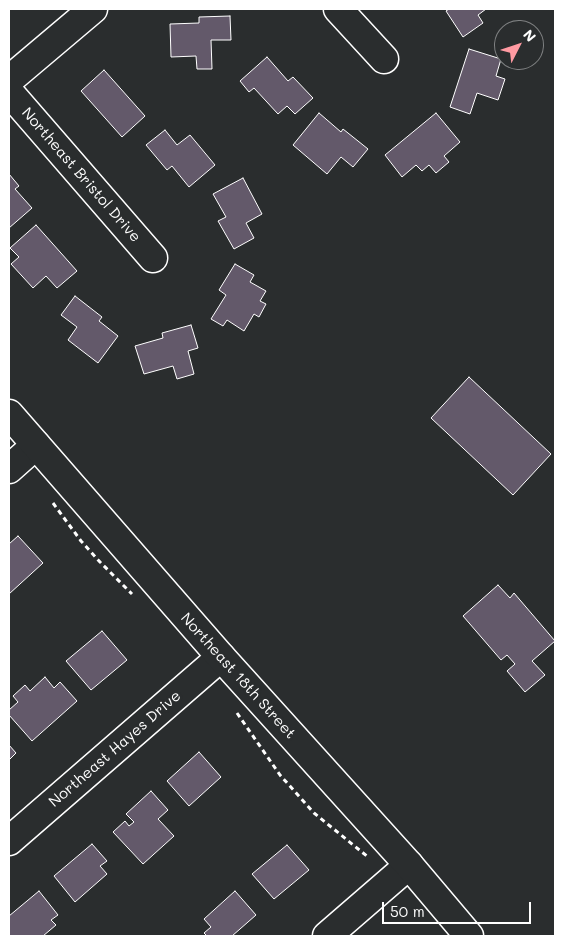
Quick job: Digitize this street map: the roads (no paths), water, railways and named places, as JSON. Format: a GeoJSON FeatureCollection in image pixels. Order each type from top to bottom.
{"type":"FeatureCollection","features":[{"type":"Feature","properties":{"kind":"street"},"geometry":{"type":"LineString","coordinates":[[9,80],[93,9]]}},
{"type":"Feature","properties":{"kind":"street"},"geometry":{"type":"LineString","coordinates":[[338,9],[384,58]]}},
{"type":"Feature","properties":{"kind":"street","name":"Northeast Bristol Drive"},"geometry":{"type":"LineString","coordinates":[[9,92],[153,258]]}},
{"type":"Feature","properties":{"kind":"street","name":"Northeast 18th Street"},"geometry":{"type":"LineString","coordinates":[[9,414],[220,657],[409,865],[469,936]]}},
{"type":"Feature","properties":{"kind":"street"},"geometry":{"type":"LineString","coordinates":[[9,469],[36,445]]}},
{"type":"Feature","properties":{"kind":"street","name":"Northeast Hayes Drive"},"geometry":{"type":"LineString","coordinates":[[9,841],[220,657]]}},
{"type":"Feature","properties":{"kind":"street"},"geometry":{"type":"LineString","coordinates":[[327,936],[409,865]]}}]}
